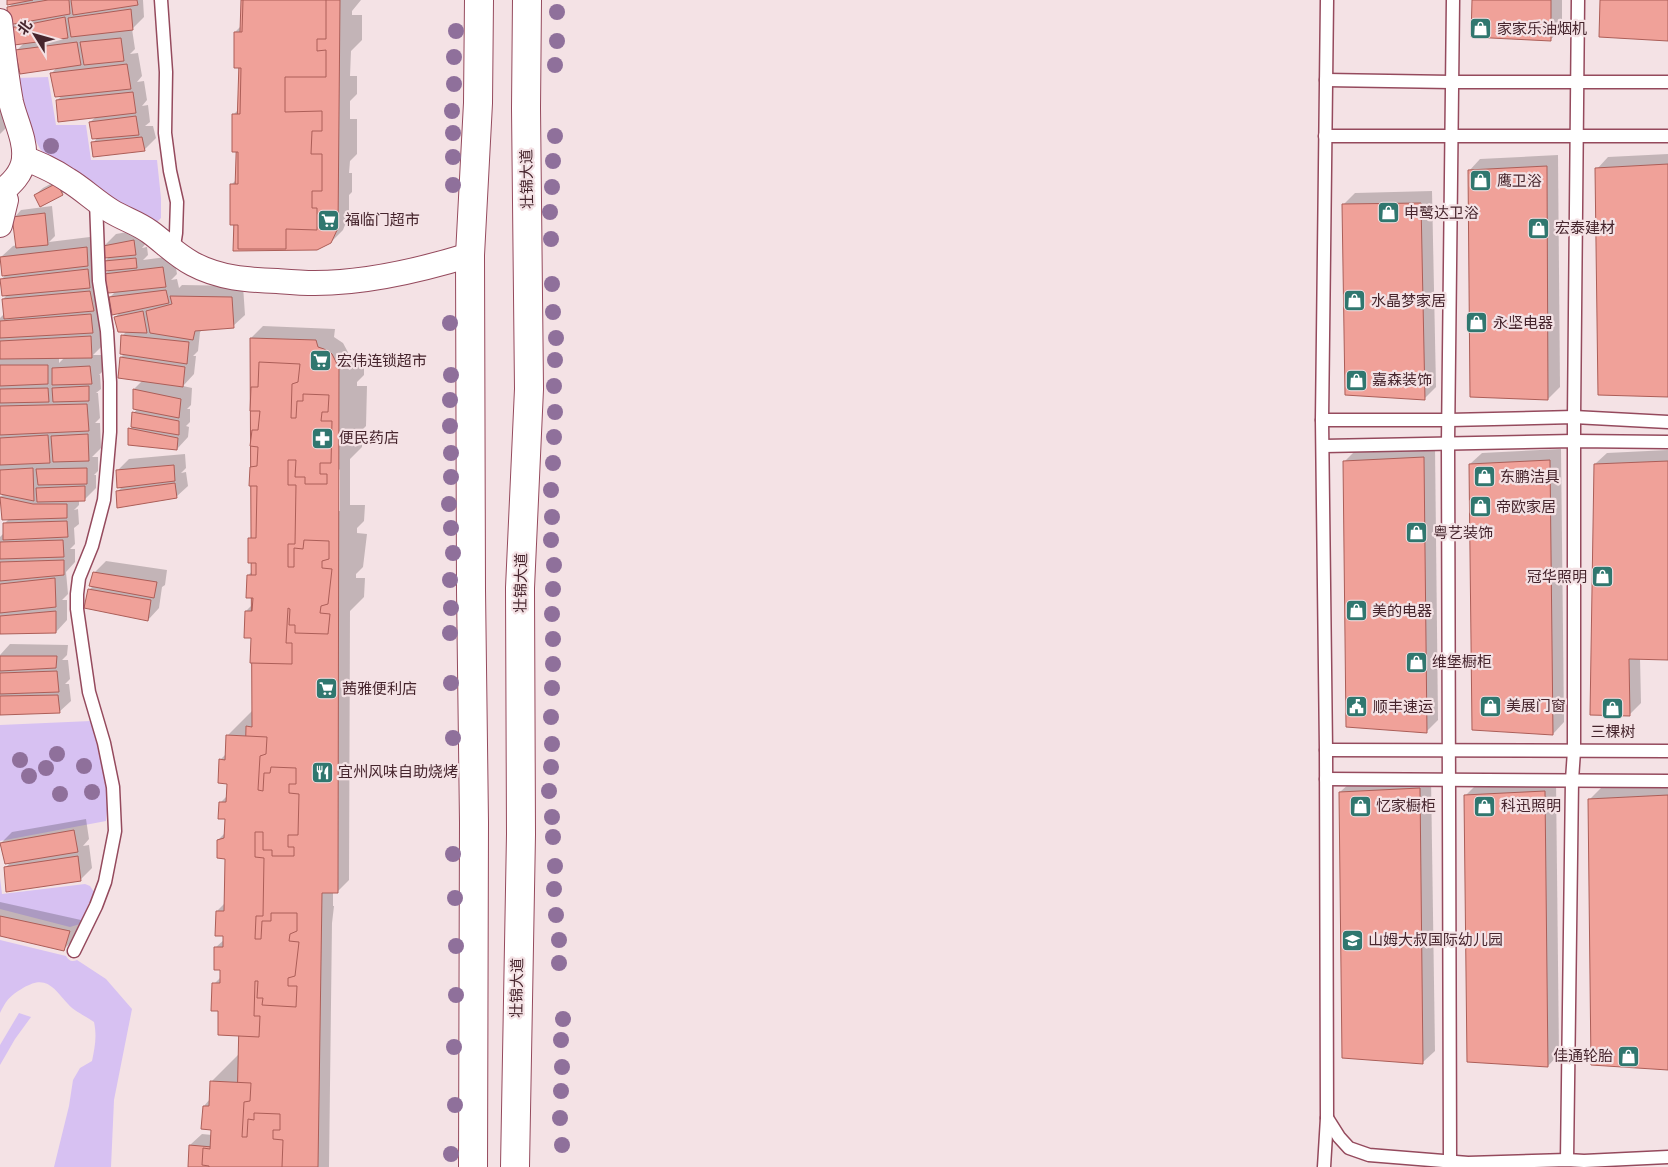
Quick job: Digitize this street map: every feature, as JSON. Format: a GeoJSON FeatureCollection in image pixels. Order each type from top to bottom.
{"type":"FeatureCollection","features":[{"type":"Feature","properties":{"kind":"main road"},"geometry":{"type":"LineString","coordinates":[[473,1167],[474,822],[470,255],[478,103],[479,0]]}},
{"type":"Feature","properties":{"kind":"main road","name":"壮锦大道"},"geometry":{"type":"LineString","coordinates":[[515,1167],[521,834],[520,588],[529,389],[526,108],[527,0]]}},
{"type":"Feature","properties":{"kind":"street"},"geometry":{"type":"LineString","coordinates":[[0,21],[12,104],[22,141],[24,158],[21,170],[13,182],[1,192],[6,200],[0,225]]}},
{"type":"Feature","properties":{"kind":"street"},"geometry":{"type":"LineString","coordinates":[[24,158],[57,173],[96,202],[150,232],[173,252],[206,270],[234,278],[316,283],[395,274],[470,255]]}},
{"type":"Feature","properties":{"kind":"lane"},"geometry":{"type":"LineString","coordinates":[[161,0],[166,72],[165,133],[170,171],[177,202],[173,252]]}},
{"type":"Feature","properties":{"kind":"lane"},"geometry":{"type":"LineString","coordinates":[[1324,1167],[1327,1118],[1324,446],[1322,420],[1327,0]]}},
{"type":"Feature","properties":{"kind":"lane"},"geometry":{"type":"LineString","coordinates":[[1450,1162],[1448,443],[1453,0]]}},
{"type":"Feature","properties":{"kind":"lane"},"geometry":{"type":"LineString","coordinates":[[1567,1160],[1572,780],[1574,751],[1574,417],[1578,0]]}},
{"type":"Feature","properties":{"kind":"lane"},"geometry":{"type":"LineString","coordinates":[[1326,80],[1668,82]]}},
{"type":"Feature","properties":{"kind":"lane"},"geometry":{"type":"LineString","coordinates":[[1325,136],[1668,136]]}},
{"type":"Feature","properties":{"kind":"lane"},"geometry":{"type":"LineString","coordinates":[[74,951],[96,906],[105,882],[116,831],[114,787],[104,743],[89,692],[76,594],[79,578],[92,546],[104,500],[110,432],[107,331],[99,280],[96,202]]}},
{"type":"Feature","properties":{"kind":"lane"},"geometry":{"type":"LineString","coordinates":[[1322,420],[1449,420],[1574,417],[1668,422]]}},
{"type":"Feature","properties":{"kind":"lane"},"geometry":{"type":"LineString","coordinates":[[1324,446],[1574,441],[1668,442]]}},
{"type":"Feature","properties":{"kind":"lane"},"geometry":{"type":"LineString","coordinates":[[1326,750],[1450,752],[1668,751]]}},
{"type":"Feature","properties":{"kind":"lane"},"geometry":{"type":"LineString","coordinates":[[1326,779],[1668,781]]}},
{"type":"Feature","properties":{"kind":"lane"},"geometry":{"type":"LineString","coordinates":[[1327,1118],[1339,1137],[1349,1148],[1369,1155],[1450,1162],[1584,1161],[1668,1157]]}},
{"type":"Feature","properties":{"kind":"shaded area"},"geometry":{"type":"Polygon","coordinates":[[[48,77],[56,125],[86,125],[91,160],[157,160],[161,218],[155,224],[142,218],[52,161],[40,149],[34,137],[17,78],[48,77]]]}},
{"type":"Feature","properties":{"kind":"shaded area"},"geometry":{"type":"Polygon","coordinates":[[[91,721],[106,783],[106,821],[0,841],[0,725],[91,721]]]}},
{"type":"Feature","properties":{"kind":"shaded area"},"geometry":{"type":"Polygon","coordinates":[[[0,878],[2,894],[85,884],[90,886],[94,892],[80,924],[70,927],[0,909],[0,878]]]}},
{"type":"Feature","properties":{"kind":"shaded area"},"geometry":{"type":"Polygon","coordinates":[[[0,940],[66,956],[71,961],[77,960],[106,979],[132,1009],[114,1100],[111,1167],[54,1167],[69,1106],[73,1080],[80,1068],[92,1061],[95,1042],[94,1022],[74,1009],[49,985],[38,982],[15,993],[9,998],[0,1013],[0,940]]]}},
{"type":"Feature","properties":{"kind":"shaded area"},"geometry":{"type":"Polygon","coordinates":[[[19,1013],[31,1017],[15,1039],[0,1065],[0,1045],[19,1013]]]}},
{"type":"Feature","properties":{"kind":"building"},"geometry":{"type":"Polygon","coordinates":[[[7,0],[33,0],[7,5],[7,0]]]}},
{"type":"Feature","properties":{"kind":"building"},"geometry":{"type":"Polygon","coordinates":[[[48,0],[69,0],[70,14],[8,25],[7,7],[48,0]]]}},
{"type":"Feature","properties":{"kind":"building"},"geometry":{"type":"Polygon","coordinates":[[[71,0],[137,0],[138,5],[73,15],[71,0]]]}},
{"type":"Feature","properties":{"kind":"building"},"geometry":{"type":"Polygon","coordinates":[[[241,0],[340,0],[338,228],[331,243],[317,250],[233,251],[241,0]]]}},
{"type":"Feature","properties":{"kind":"building"},"geometry":{"type":"Polygon","coordinates":[[[243,0],[326,0],[326,39],[317,39],[317,51],[326,50],[326,77],[285,77],[285,112],[322,111],[322,131],[312,131],[311,154],[322,154],[322,191],[312,191],[312,208],[317,208],[317,230],[286,229],[286,249],[238,249],[238,225],[230,225],[230,184],[238,184],[238,152],[232,152],[232,114],[240,114],[241,68],[234,68],[234,32],[242,32],[243,0]]]}},
{"type":"Feature","properties":{"kind":"building"},"geometry":{"type":"Polygon","coordinates":[[[1472,0],[1551,0],[1551,41],[1471,37],[1472,0]]]}},
{"type":"Feature","properties":{"kind":"building"},"geometry":{"type":"Polygon","coordinates":[[[1600,0],[1668,0],[1668,41],[1599,37],[1600,0]]]}},
{"type":"Feature","properties":{"kind":"building"},"geometry":{"type":"Polygon","coordinates":[[[131,9],[133,30],[71,37],[68,18],[131,9]]]}},
{"type":"Feature","properties":{"kind":"building"},"geometry":{"type":"Polygon","coordinates":[[[65,17],[68,38],[14,45],[10,28],[65,17]]]}},
{"type":"Feature","properties":{"kind":"building"},"geometry":{"type":"Polygon","coordinates":[[[121,38],[124,61],[84,65],[80,42],[121,38]]]}},
{"type":"Feature","properties":{"kind":"building"},"geometry":{"type":"Polygon","coordinates":[[[77,42],[81,65],[20,74],[15,50],[77,42]]]}},
{"type":"Feature","properties":{"kind":"building"},"geometry":{"type":"Polygon","coordinates":[[[127,64],[131,89],[55,97],[50,73],[127,64]]]}},
{"type":"Feature","properties":{"kind":"building"},"geometry":{"type":"Polygon","coordinates":[[[133,92],[136,113],[58,122],[56,100],[133,92]]]}},
{"type":"Feature","properties":{"kind":"building"},"geometry":{"type":"Polygon","coordinates":[[[136,116],[139,135],[92,139],[89,122],[136,116]]]}},
{"type":"Feature","properties":{"kind":"building"},"geometry":{"type":"Polygon","coordinates":[[[142,137],[145,151],[93,157],[91,142],[142,137]]]}},
{"type":"Feature","properties":{"kind":"building"},"geometry":{"type":"Polygon","coordinates":[[[1668,164],[1668,397],[1598,395],[1595,168],[1668,164]]]}},
{"type":"Feature","properties":{"kind":"building"},"geometry":{"type":"Polygon","coordinates":[[[1547,166],[1548,400],[1470,397],[1468,170],[1547,166]]]}},
{"type":"Feature","properties":{"kind":"building"},"geometry":{"type":"Polygon","coordinates":[[[57,183],[63,195],[40,207],[34,195],[57,183]]]}},
{"type":"Feature","properties":{"kind":"building"},"geometry":{"type":"Polygon","coordinates":[[[1421,203],[1425,400],[1345,395],[1342,204],[1421,203]]]}},
{"type":"Feature","properties":{"kind":"building"},"geometry":{"type":"Polygon","coordinates":[[[45,213],[48,245],[16,248],[12,217],[45,213]]]}},
{"type":"Feature","properties":{"kind":"building"},"geometry":{"type":"Polygon","coordinates":[[[134,240],[136,255],[105,258],[103,246],[134,240]]]}},
{"type":"Feature","properties":{"kind":"building"},"geometry":{"type":"Polygon","coordinates":[[[87,247],[88,266],[2,276],[0,257],[87,247]]]}},
{"type":"Feature","properties":{"kind":"building"},"geometry":{"type":"Polygon","coordinates":[[[136,258],[137,268],[105,271],[104,261],[136,258]]]}},
{"type":"Feature","properties":{"kind":"building"},"geometry":{"type":"Polygon","coordinates":[[[163,267],[166,287],[108,293],[104,274],[163,267]]]}},
{"type":"Feature","properties":{"kind":"building"},"geometry":{"type":"Polygon","coordinates":[[[88,269],[90,288],[2,296],[0,279],[88,269]]]}},
{"type":"Feature","properties":{"kind":"building"},"geometry":{"type":"Polygon","coordinates":[[[166,290],[169,303],[112,315],[109,297],[166,290]]]}},
{"type":"Feature","properties":{"kind":"building"},"geometry":{"type":"Polygon","coordinates":[[[90,291],[94,311],[4,319],[2,299],[90,291]]]}},
{"type":"Feature","properties":{"kind":"building"},"geometry":{"type":"Polygon","coordinates":[[[170,296],[232,297],[234,328],[195,331],[193,340],[150,333],[146,311],[172,304],[170,296]]]}},
{"type":"Feature","properties":{"kind":"building"},"geometry":{"type":"Polygon","coordinates":[[[143,311],[147,333],[118,332],[114,317],[143,311]]]}},
{"type":"Feature","properties":{"kind":"building"},"geometry":{"type":"Polygon","coordinates":[[[91,314],[93,333],[0,338],[0,321],[91,314]]]}},
{"type":"Feature","properties":{"kind":"building"},"geometry":{"type":"Polygon","coordinates":[[[121,335],[189,342],[187,364],[120,354],[121,335]]]}},
{"type":"Feature","properties":{"kind":"building"},"geometry":{"type":"Polygon","coordinates":[[[91,336],[92,358],[0,359],[0,341],[91,336]]]}},
{"type":"Feature","properties":{"kind":"building"},"geometry":{"type":"Polygon","coordinates":[[[250,338],[316,340],[318,347],[332,354],[339,368],[338,893],[322,893],[318,1167],[188,1167],[189,1145],[236,1149],[246,726],[252,727],[250,338]]]}},
{"type":"Feature","properties":{"kind":"building"},"geometry":{"type":"Polygon","coordinates":[[[120,357],[185,367],[183,387],[118,378],[120,357]]]}},
{"type":"Feature","properties":{"kind":"building"},"geometry":{"type":"Polygon","coordinates":[[[259,362],[300,364],[298,382],[292,384],[291,418],[296,418],[297,401],[303,401],[303,394],[329,395],[328,412],[322,412],[321,421],[332,421],[331,463],[320,463],[320,474],[327,474],[327,484],[305,484],[305,477],[295,477],[296,460],[288,460],[288,485],[296,485],[295,544],[288,544],[288,567],[294,567],[294,548],[303,549],[304,540],[329,541],[329,559],[322,561],[322,568],[332,569],[328,604],[321,606],[320,613],[330,614],[328,634],[295,633],[295,625],[289,625],[290,609],[288,608],[286,643],[292,643],[292,664],[250,663],[251,638],[244,638],[245,611],[252,611],[253,598],[246,598],[247,575],[256,575],[256,563],[248,563],[248,538],[256,538],[257,486],[249,486],[250,467],[257,466],[258,447],[250,446],[252,430],[258,430],[260,411],[250,411],[251,387],[258,387],[259,362]]]}},
{"type":"Feature","properties":{"kind":"building"},"geometry":{"type":"Polygon","coordinates":[[[0,365],[48,365],[48,384],[0,386],[0,365]]]}},
{"type":"Feature","properties":{"kind":"building"},"geometry":{"type":"Polygon","coordinates":[[[90,366],[92,384],[52,385],[52,368],[90,366]]]}},
{"type":"Feature","properties":{"kind":"building"},"geometry":{"type":"Polygon","coordinates":[[[89,386],[89,401],[53,402],[52,388],[89,386]]]}},
{"type":"Feature","properties":{"kind":"building"},"geometry":{"type":"Polygon","coordinates":[[[48,388],[49,402],[0,403],[0,389],[48,388]]]}},
{"type":"Feature","properties":{"kind":"building"},"geometry":{"type":"Polygon","coordinates":[[[133,389],[181,399],[179,418],[133,409],[133,389]]]}},
{"type":"Feature","properties":{"kind":"building"},"geometry":{"type":"Polygon","coordinates":[[[87,404],[89,431],[0,435],[0,406],[87,404]]]}},
{"type":"Feature","properties":{"kind":"building"},"geometry":{"type":"Polygon","coordinates":[[[132,412],[179,421],[179,435],[131,427],[132,412]]]}},
{"type":"Feature","properties":{"kind":"building"},"geometry":{"type":"Polygon","coordinates":[[[128,428],[178,438],[177,450],[128,445],[128,428]]]}},
{"type":"Feature","properties":{"kind":"building"},"geometry":{"type":"Polygon","coordinates":[[[88,434],[89,461],[53,462],[51,436],[88,434]]]}},
{"type":"Feature","properties":{"kind":"building"},"geometry":{"type":"Polygon","coordinates":[[[48,435],[50,463],[0,465],[0,438],[48,435]]]}},
{"type":"Feature","properties":{"kind":"building"},"geometry":{"type":"Polygon","coordinates":[[[1424,457],[1427,733],[1346,727],[1343,461],[1424,457]]]}},
{"type":"Feature","properties":{"kind":"building"},"geometry":{"type":"Polygon","coordinates":[[[1550,460],[1553,735],[1472,730],[1469,464],[1550,460]]]}},
{"type":"Feature","properties":{"kind":"building"},"geometry":{"type":"Polygon","coordinates":[[[1668,461],[1668,660],[1629,659],[1630,716],[1590,715],[1594,464],[1668,461]]]}},
{"type":"Feature","properties":{"kind":"building"},"geometry":{"type":"Polygon","coordinates":[[[174,465],[175,481],[117,488],[116,470],[174,465]]]}},
{"type":"Feature","properties":{"kind":"building"},"geometry":{"type":"Polygon","coordinates":[[[33,468],[34,501],[0,494],[0,470],[33,468]]]}},
{"type":"Feature","properties":{"kind":"building"},"geometry":{"type":"Polygon","coordinates":[[[87,468],[87,484],[38,485],[36,469],[87,468]]]}},
{"type":"Feature","properties":{"kind":"building"},"geometry":{"type":"Polygon","coordinates":[[[175,483],[177,498],[117,508],[116,491],[175,483]]]}},
{"type":"Feature","properties":{"kind":"building"},"geometry":{"type":"Polygon","coordinates":[[[85,486],[85,501],[37,502],[36,488],[85,486]]]}},
{"type":"Feature","properties":{"kind":"building"},"geometry":{"type":"Polygon","coordinates":[[[0,497],[33,504],[67,504],[67,518],[2,520],[0,497]]]}},
{"type":"Feature","properties":{"kind":"building"},"geometry":{"type":"Polygon","coordinates":[[[67,521],[68,537],[3,540],[3,523],[67,521]]]}},
{"type":"Feature","properties":{"kind":"building"},"geometry":{"type":"Polygon","coordinates":[[[63,540],[64,557],[0,559],[0,542],[63,540]]]}},
{"type":"Feature","properties":{"kind":"building"},"geometry":{"type":"Polygon","coordinates":[[[64,560],[64,575],[0,581],[0,562],[64,560]]]}},
{"type":"Feature","properties":{"kind":"building"},"geometry":{"type":"Polygon","coordinates":[[[93,572],[157,582],[154,598],[89,586],[93,572]]]}},
{"type":"Feature","properties":{"kind":"building"},"geometry":{"type":"Polygon","coordinates":[[[55,578],[56,607],[0,613],[0,584],[55,578]]]}},
{"type":"Feature","properties":{"kind":"building"},"geometry":{"type":"Polygon","coordinates":[[[88,589],[151,600],[148,621],[84,608],[88,589]]]}},
{"type":"Feature","properties":{"kind":"building"},"geometry":{"type":"Polygon","coordinates":[[[56,611],[56,633],[0,634],[0,616],[56,611]]]}},
{"type":"Feature","properties":{"kind":"building"},"geometry":{"type":"Polygon","coordinates":[[[0,656],[57,656],[56,668],[0,671],[0,656]]]}},
{"type":"Feature","properties":{"kind":"building"},"geometry":{"type":"Polygon","coordinates":[[[57,671],[59,692],[0,694],[0,673],[57,671]]]}},
{"type":"Feature","properties":{"kind":"building"},"geometry":{"type":"Polygon","coordinates":[[[58,695],[60,713],[0,715],[0,696],[58,695]]]}},
{"type":"Feature","properties":{"kind":"building"},"geometry":{"type":"Polygon","coordinates":[[[226,735],[267,737],[266,754],[260,756],[258,790],[263,791],[264,773],[270,773],[271,767],[296,768],[296,784],[289,784],[289,793],[299,794],[298,835],[288,835],[288,847],[294,847],[294,856],[272,856],[272,850],[263,850],[263,832],[255,832],[255,857],[264,858],[263,916],[256,916],[255,939],[261,939],[262,921],[271,921],[271,913],[297,913],[297,931],[290,934],[289,941],[299,942],[295,976],[288,978],[288,986],[297,986],[296,1007],[262,1005],[263,998],[257,998],[258,981],[255,981],[254,1016],[260,1016],[259,1037],[218,1035],[218,1011],[211,1011],[212,983],[220,983],[220,970],[214,970],[214,947],[223,947],[223,936],[215,936],[216,911],[224,911],[225,859],[217,858],[217,840],[224,838],[225,819],[218,819],[219,802],[226,802],[227,784],[218,783],[219,759],[225,760],[226,735]]]}},
{"type":"Feature","properties":{"kind":"building"},"geometry":{"type":"Polygon","coordinates":[[[1420,788],[1423,1064],[1342,1058],[1339,792],[1420,788]]]}},
{"type":"Feature","properties":{"kind":"building"},"geometry":{"type":"Polygon","coordinates":[[[1545,791],[1548,1067],[1467,1062],[1464,795],[1545,791]]]}},
{"type":"Feature","properties":{"kind":"building"},"geometry":{"type":"Polygon","coordinates":[[[1668,795],[1668,1070],[1591,1065],[1588,799],[1668,795]]]}},
{"type":"Feature","properties":{"kind":"building"},"geometry":{"type":"Polygon","coordinates":[[[74,830],[78,852],[5,864],[0,843],[74,830]]]}},
{"type":"Feature","properties":{"kind":"building"},"geometry":{"type":"Polygon","coordinates":[[[78,856],[81,881],[6,892],[4,867],[78,856]]]}},
{"type":"Feature","properties":{"kind":"building"},"geometry":{"type":"Polygon","coordinates":[[[0,916],[70,931],[64,951],[0,936],[0,916]]]}},
{"type":"Feature","properties":{"kind":"building"},"geometry":{"type":"Polygon","coordinates":[[[210,1081],[251,1083],[250,1101],[244,1102],[242,1137],[247,1137],[248,1119],[254,1120],[254,1113],[280,1114],[280,1130],[273,1130],[273,1139],[283,1140],[282,1167],[209,1167],[202,1165],[203,1148],[210,1149],[211,1130],[201,1129],[203,1106],[209,1106],[210,1081]]]}},
{"type":"Feature","properties":{"kind":"place","name":"家家乐油烟机"},"geometry":{"type":"Point","coordinates":[1481,29]}},
{"type":"Feature","properties":{"kind":"place","name":"鹰卫浴"},"geometry":{"type":"Point","coordinates":[1481,181]}},
{"type":"Feature","properties":{"kind":"place","name":"申鹭达卫浴"},"geometry":{"type":"Point","coordinates":[1388,213]}},
{"type":"Feature","properties":{"kind":"place","name":"福临门超市"},"geometry":{"type":"Point","coordinates":[329,220]}},
{"type":"Feature","properties":{"kind":"place","name":"宏泰建材"},"geometry":{"type":"Point","coordinates":[1539,228]}},
{"type":"Feature","properties":{"kind":"place","name":"水晶梦家居"},"geometry":{"type":"Point","coordinates":[1355,301]}},
{"type":"Feature","properties":{"kind":"place","name":"永坚电器"},"geometry":{"type":"Point","coordinates":[1477,323]}},
{"type":"Feature","properties":{"kind":"place","name":"宏伟连锁超市"},"geometry":{"type":"Point","coordinates":[321,361]}},
{"type":"Feature","properties":{"kind":"place","name":"嘉森装饰"},"geometry":{"type":"Point","coordinates":[1356,380]}},
{"type":"Feature","properties":{"kind":"place","name":"便民药店"},"geometry":{"type":"Point","coordinates":[323,438]}},
{"type":"Feature","properties":{"kind":"place","name":"东鹏洁具"},"geometry":{"type":"Point","coordinates":[1484,477]}},
{"type":"Feature","properties":{"kind":"place","name":"帝欧家居"},"geometry":{"type":"Point","coordinates":[1480,507]}},
{"type":"Feature","properties":{"kind":"place","name":"粤艺装饰"},"geometry":{"type":"Point","coordinates":[1417,533]}},
{"type":"Feature","properties":{"kind":"place","name":"冠华照明"},"geometry":{"type":"Point","coordinates":[1603,577]}},
{"type":"Feature","properties":{"kind":"place","name":"美的电器"},"geometry":{"type":"Point","coordinates":[1356,611]}},
{"type":"Feature","properties":{"kind":"place","name":"维堡橱柜"},"geometry":{"type":"Point","coordinates":[1416,662]}},
{"type":"Feature","properties":{"kind":"place","name":"茜雅便利店"},"geometry":{"type":"Point","coordinates":[326,689]}},
{"type":"Feature","properties":{"kind":"place","name":"美展门窗"},"geometry":{"type":"Point","coordinates":[1490,706]}},
{"type":"Feature","properties":{"kind":"place","name":"顺丰速运"},"geometry":{"type":"Point","coordinates":[1357,707]}},
{"type":"Feature","properties":{"kind":"place","name":"三棵树"},"geometry":{"type":"Point","coordinates":[1613,709]}},
{"type":"Feature","properties":{"kind":"place","name":"宜州风味自助烧烤"},"geometry":{"type":"Point","coordinates":[322,772]}},
{"type":"Feature","properties":{"kind":"place","name":"忆家橱柜"},"geometry":{"type":"Point","coordinates":[1360,806]}},
{"type":"Feature","properties":{"kind":"place","name":"科迅照明"},"geometry":{"type":"Point","coordinates":[1485,806]}},
{"type":"Feature","properties":{"kind":"place","name":"山姆大叔国际幼儿园"},"geometry":{"type":"Point","coordinates":[1352,940]}},
{"type":"Feature","properties":{"kind":"place","name":"佳通轮胎"},"geometry":{"type":"Point","coordinates":[1629,1056]}}]}
